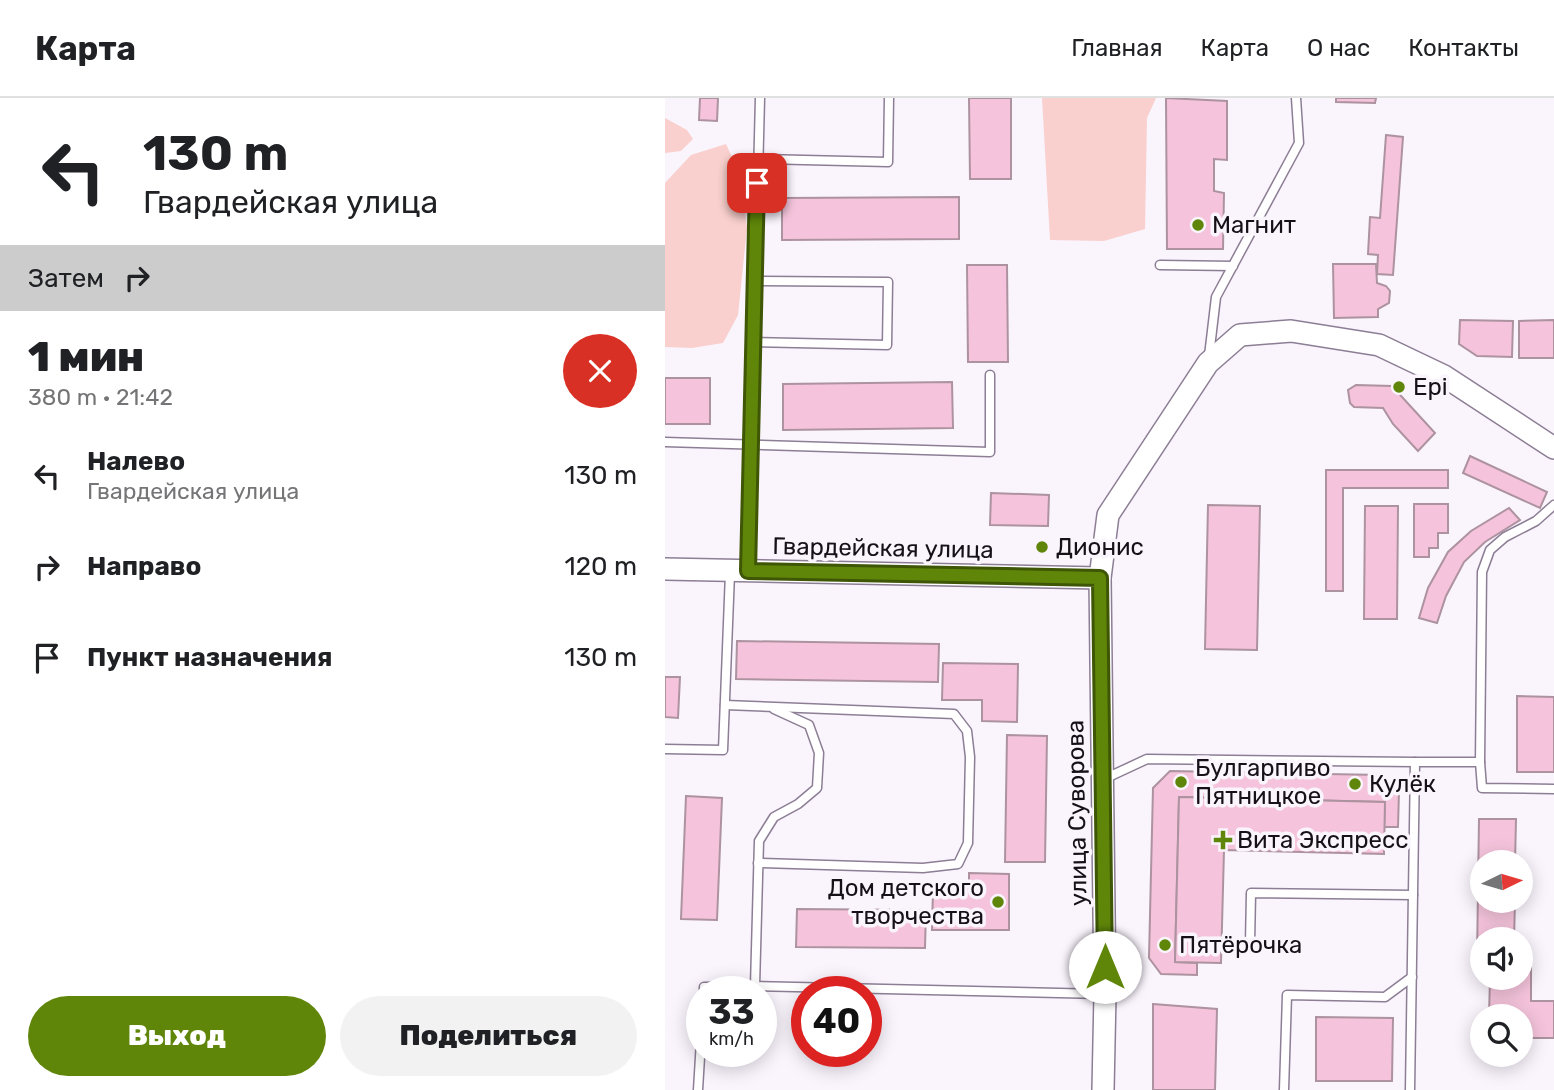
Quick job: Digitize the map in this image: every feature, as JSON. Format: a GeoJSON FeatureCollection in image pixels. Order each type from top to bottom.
{"type":"FeatureCollection","features":[{"type":"Feature","properties":{"kind":"street","name":"улица Суворова"},"geometry":{"type":"LineString","coordinates":[[1103,1090],[1104,779],[1100,578],[1108,515],[1208,363],[1240,335],[1291,331],[1379,345],[1444,376],[1554,448]]}},
{"type":"Feature","properties":{"kind":"street","name":"Гвардейская улица"},"geometry":{"type":"LineString","coordinates":[[665,569],[1100,578]]}},
{"type":"Feature","properties":{"kind":"lane"},"geometry":{"type":"LineString","coordinates":[[665,749],[723,750],[725,705],[751,446],[760,98]]}},
{"type":"Feature","properties":{"kind":"lane"},"geometry":{"type":"LineString","coordinates":[[758,159],[888,162],[889,98]]}},
{"type":"Feature","properties":{"kind":"lane"},"geometry":{"type":"LineString","coordinates":[[1208,363],[1216,297],[1299,144],[1296,98]]}},
{"type":"Feature","properties":{"kind":"lane"},"geometry":{"type":"LineString","coordinates":[[1160,264],[1233,266]]}},
{"type":"Feature","properties":{"kind":"lane"},"geometry":{"type":"LineString","coordinates":[[753,342],[887,345],[888,282],[755,281]]}},
{"type":"Feature","properties":{"kind":"lane"},"geometry":{"type":"LineString","coordinates":[[665,442],[990,452],[990,376]]}},
{"type":"Feature","properties":{"kind":"lane"},"geometry":{"type":"LineString","coordinates":[[1554,505],[1536,521],[1505,537],[1490,550],[1482,572],[1480,762],[1482,788],[1554,789]]}},
{"type":"Feature","properties":{"kind":"lane"},"geometry":{"type":"LineString","coordinates":[[725,705],[954,714],[967,730],[970,757],[968,843],[958,864],[923,868],[758,863]]}},
{"type":"Feature","properties":{"kind":"lane"},"geometry":{"type":"LineString","coordinates":[[755,976],[759,841],[774,817],[798,804],[817,788],[819,753],[809,725],[771,707]]}},
{"type":"Feature","properties":{"kind":"lane"},"geometry":{"type":"LineString","coordinates":[[1104,779],[1147,759],[1480,762]]}},
{"type":"Feature","properties":{"kind":"lane"},"geometry":{"type":"LineString","coordinates":[[1410,1090],[1415,762]]}},
{"type":"Feature","properties":{"kind":"lane"},"geometry":{"type":"LineString","coordinates":[[1250,944],[1251,893],[1413,895]]}},
{"type":"Feature","properties":{"kind":"lane"},"geometry":{"type":"LineString","coordinates":[[1284,1090],[1287,995],[1385,997],[1412,977]]}},
{"type":"Feature","properties":{"kind":"lane"},"geometry":{"type":"LineString","coordinates":[[777,987],[1105,994]]}},
{"type":"Feature","properties":{"kind":"lane"},"geometry":{"type":"LineString","coordinates":[[698,1090],[699,1067]]}},
{"type":"Feature","properties":{"kind":"shaded area"},"geometry":{"type":"Polygon","coordinates":[[[1042,98],[1156,98],[1147,118],[1145,229],[1104,241],[1050,240],[1042,98]]]}},
{"type":"Feature","properties":{"kind":"shaded area"},"geometry":{"type":"Polygon","coordinates":[[[665,118],[687,130],[693,139],[681,151],[665,153],[665,118]]]}},
{"type":"Feature","properties":{"kind":"shaded area"},"geometry":{"type":"Polygon","coordinates":[[[726,144],[741,177],[747,228],[738,315],[723,343],[692,348],[665,347],[665,183],[691,155],[726,144]]]}},
{"type":"Feature","properties":{"kind":"building"},"geometry":{"type":"Polygon","coordinates":[[[700,98],[718,98],[717,121],[699,120],[700,98]]]}},
{"type":"Feature","properties":{"kind":"building"},"geometry":{"type":"Polygon","coordinates":[[[969,98],[1011,98],[1011,179],[970,179],[969,98]]]}},
{"type":"Feature","properties":{"kind":"building"},"geometry":{"type":"Polygon","coordinates":[[[1166,98],[1227,101],[1227,160],[1214,159],[1214,191],[1224,193],[1223,249],[1167,249],[1166,98]]]}},
{"type":"Feature","properties":{"kind":"building"},"geometry":{"type":"Polygon","coordinates":[[[1336,98],[1376,98],[1375,103],[1336,102],[1336,98]]]}},
{"type":"Feature","properties":{"kind":"building"},"geometry":{"type":"Polygon","coordinates":[[[1386,135],[1403,137],[1393,275],[1377,274],[1378,255],[1368,254],[1370,217],[1380,218],[1386,135]]]}},
{"type":"Feature","properties":{"kind":"building"},"geometry":{"type":"Polygon","coordinates":[[[959,197],[959,239],[782,240],[782,198],[959,197]]]}},
{"type":"Feature","properties":{"kind":"building"},"geometry":{"type":"Polygon","coordinates":[[[1333,264],[1376,264],[1377,283],[1386,286],[1390,291],[1389,303],[1378,309],[1378,317],[1334,318],[1333,264]]]}},
{"type":"Feature","properties":{"kind":"building"},"geometry":{"type":"Polygon","coordinates":[[[967,265],[1007,265],[1008,362],[968,362],[967,265]]]}},
{"type":"Feature","properties":{"kind":"building"},"geometry":{"type":"Polygon","coordinates":[[[1460,320],[1513,321],[1512,357],[1477,356],[1459,344],[1460,320]]]}},
{"type":"Feature","properties":{"kind":"building"},"geometry":{"type":"Polygon","coordinates":[[[1554,320],[1554,358],[1519,358],[1519,321],[1554,320]]]}},
{"type":"Feature","properties":{"kind":"building"},"geometry":{"type":"Polygon","coordinates":[[[665,378],[710,378],[710,424],[665,424],[665,378]]]}},
{"type":"Feature","properties":{"kind":"building"},"geometry":{"type":"Polygon","coordinates":[[[952,382],[953,428],[783,430],[783,384],[952,382]]]}},
{"type":"Feature","properties":{"kind":"building"},"geometry":{"type":"Polygon","coordinates":[[[1356,385],[1392,386],[1435,433],[1418,451],[1393,424],[1383,408],[1354,407],[1350,403],[1348,390],[1356,385]]]}},
{"type":"Feature","properties":{"kind":"building"},"geometry":{"type":"Polygon","coordinates":[[[1470,456],[1547,492],[1540,508],[1463,473],[1470,456]]]}},
{"type":"Feature","properties":{"kind":"building"},"geometry":{"type":"Polygon","coordinates":[[[1326,470],[1448,470],[1448,488],[1343,488],[1343,591],[1326,591],[1326,470]]]}},
{"type":"Feature","properties":{"kind":"building"},"geometry":{"type":"Polygon","coordinates":[[[991,493],[1049,495],[1048,526],[990,525],[991,493]]]}},
{"type":"Feature","properties":{"kind":"building"},"geometry":{"type":"Polygon","coordinates":[[[1414,504],[1448,504],[1448,533],[1438,533],[1438,548],[1429,548],[1429,557],[1414,557],[1414,504]]]}},
{"type":"Feature","properties":{"kind":"building"},"geometry":{"type":"Polygon","coordinates":[[[1208,505],[1260,506],[1257,650],[1205,649],[1208,505]]]}},
{"type":"Feature","properties":{"kind":"building"},"geometry":{"type":"Polygon","coordinates":[[[1365,506],[1398,506],[1397,619],[1364,619],[1365,506]]]}},
{"type":"Feature","properties":{"kind":"building"},"geometry":{"type":"Polygon","coordinates":[[[1509,508],[1520,520],[1485,542],[1464,562],[1446,596],[1437,623],[1419,618],[1428,588],[1448,552],[1471,531],[1509,508]]]}},
{"type":"Feature","properties":{"kind":"building"},"geometry":{"type":"Polygon","coordinates":[[[737,641],[939,644],[938,682],[736,679],[737,641]]]}},
{"type":"Feature","properties":{"kind":"building"},"geometry":{"type":"Polygon","coordinates":[[[943,663],[1018,664],[1017,722],[982,721],[982,700],[942,700],[943,663]]]}},
{"type":"Feature","properties":{"kind":"building"},"geometry":{"type":"Polygon","coordinates":[[[665,677],[680,677],[678,718],[665,717],[665,677]]]}},
{"type":"Feature","properties":{"kind":"building"},"geometry":{"type":"Polygon","coordinates":[[[1517,696],[1554,697],[1554,772],[1517,772],[1517,696]]]}},
{"type":"Feature","properties":{"kind":"building"},"geometry":{"type":"Polygon","coordinates":[[[1007,735],[1047,736],[1045,862],[1005,862],[1007,735]]]}},
{"type":"Feature","properties":{"kind":"building"},"geometry":{"type":"Polygon","coordinates":[[[1170,771],[1382,775],[1399,791],[1398,827],[1384,827],[1385,802],[1179,797],[1175,962],[1197,963],[1197,975],[1161,974],[1149,958],[1153,788],[1170,771]]]}},
{"type":"Feature","properties":{"kind":"building"},"geometry":{"type":"Polygon","coordinates":[[[686,796],[722,798],[717,920],[681,919],[686,796]]]}},
{"type":"Feature","properties":{"kind":"building"},"geometry":{"type":"Polygon","coordinates":[[[1179,797],[1385,802],[1384,854],[1224,850],[1221,963],[1175,962],[1179,797]]]}},
{"type":"Feature","properties":{"kind":"building"},"geometry":{"type":"Polygon","coordinates":[[[1479,819],[1516,819],[1515,850],[1479,850],[1479,819]]]}},
{"type":"Feature","properties":{"kind":"building"},"geometry":{"type":"Polygon","coordinates":[[[969,873],[1009,874],[1009,930],[932,930],[933,889],[969,889],[969,873]]]}},
{"type":"Feature","properties":{"kind":"building"},"geometry":{"type":"Polygon","coordinates":[[[797,909],[926,910],[925,948],[796,947],[797,909]]]}},
{"type":"Feature","properties":{"kind":"building"},"geometry":{"type":"Polygon","coordinates":[[[1478,914],[1515,914],[1514,927],[1477,927],[1478,914]]]}},
{"type":"Feature","properties":{"kind":"building"},"geometry":{"type":"Polygon","coordinates":[[[1490,990],[1531,990],[1531,1001],[1554,1001],[1554,1038],[1533,1038],[1533,1004],[1489,1004],[1490,990]]]}},
{"type":"Feature","properties":{"kind":"building"},"geometry":{"type":"Polygon","coordinates":[[[1153,1004],[1217,1009],[1215,1090],[1153,1090],[1153,1004]]]}},
{"type":"Feature","properties":{"kind":"building"},"geometry":{"type":"Polygon","coordinates":[[[1316,1017],[1393,1018],[1392,1081],[1316,1081],[1316,1017]]]}},
{"type":"Feature","properties":{"kind":"place","name":"Магнит"},"geometry":{"type":"Point","coordinates":[1198,225]}},
{"type":"Feature","properties":{"kind":"place","name":"Epi"},"geometry":{"type":"Point","coordinates":[1399,387]}},
{"type":"Feature","properties":{"kind":"place","name":"Дионис"},"geometry":{"type":"Point","coordinates":[1042,547]}},
{"type":"Feature","properties":{"kind":"place","name":"Булгарпиво Пятницкое"},"geometry":{"type":"Point","coordinates":[1181,782]}},
{"type":"Feature","properties":{"kind":"place","name":"Кулёк"},"geometry":{"type":"Point","coordinates":[1355,784]}},
{"type":"Feature","properties":{"kind":"place","name":"Вита Экспресс"},"geometry":{"type":"Point","coordinates":[1223,840]}},
{"type":"Feature","properties":{"kind":"place","name":"Дом детского творчества"},"geometry":{"type":"Point","coordinates":[998,902]}},
{"type":"Feature","properties":{"kind":"place","name":"Пятёрочка"},"geometry":{"type":"Point","coordinates":[1165,945]}},
{"type":"Feature","properties":{"kind":"route"},"geometry":{"type":"LineString","coordinates":[[757,183],[748,571],[1100,578],[1105,967]]}}]}
